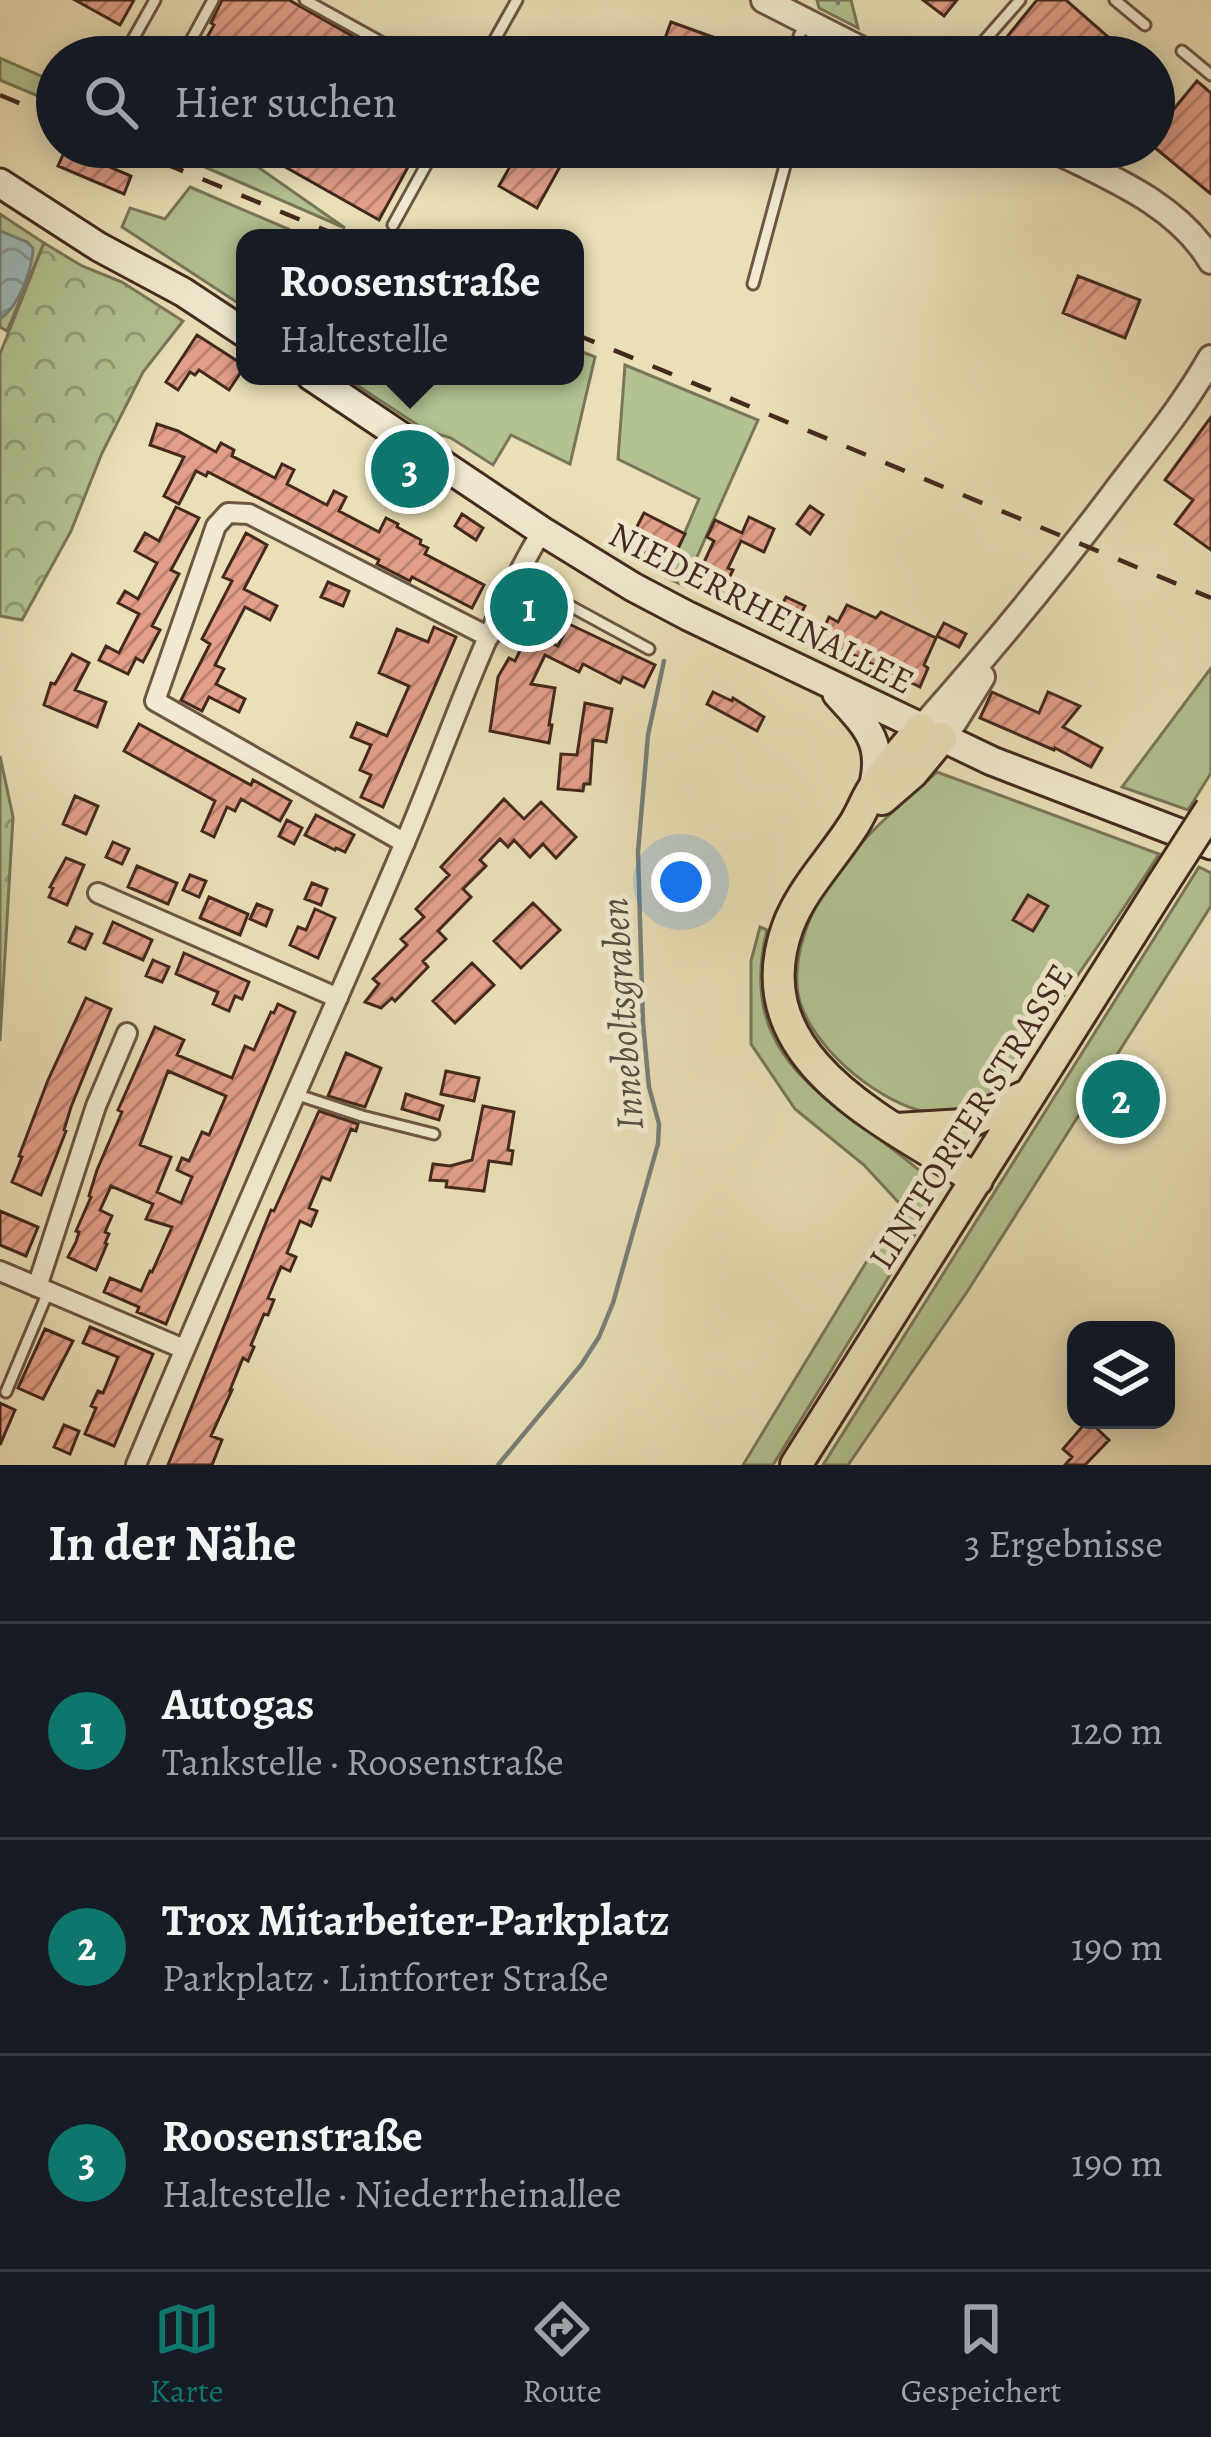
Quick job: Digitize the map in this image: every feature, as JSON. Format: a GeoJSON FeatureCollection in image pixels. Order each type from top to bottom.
{"type":"FeatureCollection","features":[{"type":"Feature","properties":{"kind":"main road"},"geometry":{"type":"LineString","coordinates":[[0,165],[107,234],[236,327]]}},
{"type":"Feature","properties":{"kind":"main road"},"geometry":{"type":"LineString","coordinates":[[0,183],[99,248],[183,292]]}},
{"type":"Feature","properties":{"kind":"main road","name":"NIEDERRHEINALLEE"},"geometry":{"type":"LineString","coordinates":[[324,385],[542,531],[670,607],[931,733],[1211,845]]}},
{"type":"Feature","properties":{"kind":"main road"},"geometry":{"type":"LineString","coordinates":[[830,686],[867,728],[876,745],[878,771],[856,823],[813,880],[789,925],[776,974],[783,1012],[801,1050],[833,1086],[976,1180]]}},
{"type":"Feature","properties":{"kind":"main road"},"geometry":{"type":"LineString","coordinates":[[873,788],[931,733]]}},
{"type":"Feature","properties":{"kind":"main road"},"geometry":{"type":"LineString","coordinates":[[856,823],[912,773],[931,733]]}},
{"type":"Feature","properties":{"kind":"main road","name":"LINTFORTER STRASSE"},"geometry":{"type":"LineString","coordinates":[[796,1465],[1211,808]]}},
{"type":"Feature","properties":{"kind":"main road"},"geometry":{"type":"LineString","coordinates":[[897,1129],[963,1125],[1028,1095]]}},
{"type":"Feature","properties":{"kind":"street"},"geometry":{"type":"LineString","coordinates":[[764,0],[837,36]]}},
{"type":"Feature","properties":{"kind":"street"},"geometry":{"type":"LineString","coordinates":[[1089,168],[1129,188],[1187,228],[1210,254]]}},
{"type":"Feature","properties":{"kind":"street"},"geometry":{"type":"LineString","coordinates":[[931,733],[1187,398],[1211,358]]}},
{"type":"Feature","properties":{"kind":"street"},"geometry":{"type":"LineString","coordinates":[[405,843],[155,701],[216,526],[228,513],[249,514],[489,637]]}},
{"type":"Feature","properties":{"kind":"street"},"geometry":{"type":"LineString","coordinates":[[136,1465],[489,637],[542,531]]}},
{"type":"Feature","properties":{"kind":"street"},"geometry":{"type":"LineString","coordinates":[[98,893],[338,998]]}},
{"type":"Feature","properties":{"kind":"street"},"geometry":{"type":"LineString","coordinates":[[43,1289],[96,1106],[127,1033]]}},
{"type":"Feature","properties":{"kind":"street"},"geometry":{"type":"LineString","coordinates":[[0,1271],[184,1348]]}},
{"type":"Feature","properties":{"kind":"lane"},"geometry":{"type":"LineString","coordinates":[[135,36],[155,0]]}},
{"type":"Feature","properties":{"kind":"lane"},"geometry":{"type":"LineString","coordinates":[[193,36],[213,0]]}},
{"type":"Feature","properties":{"kind":"lane"},"geometry":{"type":"LineString","coordinates":[[304,0],[370,36]]}},
{"type":"Feature","properties":{"kind":"lane"},"geometry":{"type":"LineString","coordinates":[[497,36],[517,0]]}},
{"type":"Feature","properties":{"kind":"lane"},"geometry":{"type":"LineString","coordinates":[[989,36],[1020,0]]}},
{"type":"Feature","properties":{"kind":"lane"},"geometry":{"type":"LineString","coordinates":[[1115,0],[1144,25]]}},
{"type":"Feature","properties":{"kind":"lane"},"geometry":{"type":"LineString","coordinates":[[799,36],[807,20]]}},
{"type":"Feature","properties":{"kind":"lane"},"geometry":{"type":"LineString","coordinates":[[1182,51],[1211,75]]}},
{"type":"Feature","properties":{"kind":"lane"},"geometry":{"type":"LineString","coordinates":[[393,224],[424,168]]}},
{"type":"Feature","properties":{"kind":"lane"},"geometry":{"type":"LineString","coordinates":[[753,284],[784,168]]}},
{"type":"Feature","properties":{"kind":"lane"},"geometry":{"type":"LineString","coordinates":[[517,578],[650,649]]}},
{"type":"Feature","properties":{"kind":"lane"},"geometry":{"type":"LineString","coordinates":[[296,1094],[434,1134]]}},
{"type":"Feature","properties":{"kind":"lane"},"geometry":{"type":"LineString","coordinates":[[6,1392],[43,1289]]}},
{"type":"Feature","properties":{"kind":"green space"},"geometry":{"type":"Polygon","coordinates":[[[817,0],[851,0],[858,28],[819,8],[817,0]]]}},
{"type":"Feature","properties":{"kind":"green space"},"geometry":{"type":"Polygon","coordinates":[[[0,58],[36,74],[36,95],[0,80],[0,58]]]}},
{"type":"Feature","properties":{"kind":"green space"},"geometry":{"type":"Polygon","coordinates":[[[207,168],[259,168],[345,228],[207,168]]]}},
{"type":"Feature","properties":{"kind":"green space"},"geometry":{"type":"Polygon","coordinates":[[[190,187],[288,229],[236,229],[236,302],[122,227],[130,208],[165,219],[190,187]]]}},
{"type":"Feature","properties":{"kind":"green space"},"geometry":{"type":"Polygon","coordinates":[[[0,214],[44,243],[7,331],[0,327],[0,214]]]}},
{"type":"Feature","properties":{"kind":"green space"},"geometry":{"type":"Polygon","coordinates":[[[44,243],[122,282],[183,321],[143,372],[102,453],[71,531],[22,620],[0,616],[0,354],[44,243]]]}},
{"type":"Feature","properties":{"kind":"green space"},"geometry":{"type":"Polygon","coordinates":[[[584,353],[595,357],[570,464],[511,435],[493,465],[451,438],[425,430],[357,385],[584,385],[584,353]]]}},
{"type":"Feature","properties":{"kind":"green space"},"geometry":{"type":"Polygon","coordinates":[[[625,365],[758,420],[684,586],[666,577],[699,499],[618,459],[625,365]]]}},
{"type":"Feature","properties":{"kind":"green space"},"geometry":{"type":"Polygon","coordinates":[[[1211,668],[1211,773],[1188,810],[1122,787],[1211,668]]]}},
{"type":"Feature","properties":{"kind":"green space"},"geometry":{"type":"Polygon","coordinates":[[[0,756],[13,817],[0,1041],[0,756]]]}},
{"type":"Feature","properties":{"kind":"green space"},"geometry":{"type":"Polygon","coordinates":[[[937,772],[1159,854],[1005,1081],[986,1098],[936,1113],[911,1108],[872,1088],[836,1058],[809,1023],[797,982],[811,916],[839,869],[937,772]]]}},
{"type":"Feature","properties":{"kind":"green space"},"geometry":{"type":"Polygon","coordinates":[[[1199,867],[1211,873],[1211,906],[967,1292],[848,1465],[823,1465],[1199,867]]]}},
{"type":"Feature","properties":{"kind":"green space"},"geometry":{"type":"Polygon","coordinates":[[[760,927],[767,930],[761,977],[766,1017],[781,1050],[831,1103],[927,1177],[931,1193],[925,1218],[773,1465],[743,1465],[901,1205],[864,1165],[795,1109],[751,1044],[751,961],[760,927]]]}},
{"type":"Feature","properties":{"kind":"water"},"geometry":{"type":"Polygon","coordinates":[[[0,231],[33,248],[23,287],[0,319],[0,231]]]}},
{"type":"Feature","properties":{"kind":"building"},"geometry":{"type":"Polygon","coordinates":[[[75,0],[134,0],[120,25],[75,0]]]}},
{"type":"Feature","properties":{"kind":"building"},"geometry":{"type":"Polygon","coordinates":[[[222,0],[289,0],[352,36],[208,36],[222,0]]]}},
{"type":"Feature","properties":{"kind":"building"},"geometry":{"type":"Polygon","coordinates":[[[923,0],[957,0],[944,16],[923,0]]]}},
{"type":"Feature","properties":{"kind":"building"},"geometry":{"type":"Polygon","coordinates":[[[1037,0],[1066,0],[1107,36],[1008,36],[1037,0]]]}},
{"type":"Feature","properties":{"kind":"building"},"geometry":{"type":"Polygon","coordinates":[[[671,22],[710,36],[666,36],[671,22]]]}},
{"type":"Feature","properties":{"kind":"building"},"geometry":{"type":"Polygon","coordinates":[[[1197,81],[1211,93],[1211,194],[1175,164],[1175,108],[1197,81]]]}},
{"type":"Feature","properties":{"kind":"building"},"geometry":{"type":"Polygon","coordinates":[[[63,168],[112,168],[131,176],[124,194],[63,168]]]}},
{"type":"Feature","properties":{"kind":"building"},"geometry":{"type":"Polygon","coordinates":[[[287,168],[407,168],[379,220],[287,168]]]}},
{"type":"Feature","properties":{"kind":"building"},"geometry":{"type":"Polygon","coordinates":[[[509,168],[559,168],[537,208],[499,186],[509,168]]]}},
{"type":"Feature","properties":{"kind":"building"},"geometry":{"type":"Polygon","coordinates":[[[1078,276],[1140,300],[1125,338],[1063,313],[1078,276]]]}},
{"type":"Feature","properties":{"kind":"building"},"geometry":{"type":"Polygon","coordinates":[[[197,335],[236,360],[236,380],[229,390],[199,370],[195,375],[190,372],[178,390],[166,382],[197,335]]]}},
{"type":"Feature","properties":{"kind":"building"},"geometry":{"type":"Polygon","coordinates":[[[1211,417],[1211,550],[1175,524],[1193,500],[1165,480],[1211,417]]]}},
{"type":"Feature","properties":{"kind":"building"},"geometry":{"type":"Polygon","coordinates":[[[157,424],[216,452],[221,443],[234,450],[232,456],[275,478],[282,464],[294,470],[287,484],[327,505],[334,491],[346,497],[339,511],[379,532],[386,518],[398,524],[421,540],[428,548],[425,554],[484,585],[472,608],[377,564],[379,560],[208,472],[206,476],[196,471],[179,504],[164,496],[184,457],[150,445],[157,424]]]}},
{"type":"Feature","properties":{"kind":"building"},"geometry":{"type":"Polygon","coordinates":[[[810,506],[823,515],[810,534],[797,524],[810,506]]]}},
{"type":"Feature","properties":{"kind":"building"},"geometry":{"type":"Polygon","coordinates":[[[176,507],[199,518],[171,570],[179,574],[152,626],[160,630],[143,662],[136,658],[128,674],[99,660],[106,646],[119,653],[139,614],[118,603],[125,591],[138,599],[157,563],[135,551],[145,533],[159,541],[176,507]]]}},
{"type":"Feature","properties":{"kind":"building"},"geometry":{"type":"Polygon","coordinates":[[[644,513],[685,534],[670,565],[628,544],[644,513]]]}},
{"type":"Feature","properties":{"kind":"building"},"geometry":{"type":"Polygon","coordinates":[[[462,514],[483,528],[476,540],[455,526],[462,514]]]}},
{"type":"Feature","properties":{"kind":"building"},"geometry":{"type":"Polygon","coordinates":[[[749,517],[774,529],[764,552],[741,541],[722,592],[696,579],[714,541],[707,537],[715,520],[742,533],[749,517]]]}},
{"type":"Feature","properties":{"kind":"building"},"geometry":{"type":"Polygon","coordinates":[[[246,533],[267,545],[244,589],[277,606],[270,620],[245,607],[215,665],[224,669],[216,684],[245,699],[239,712],[209,697],[202,711],[181,700],[210,644],[202,639],[232,581],[223,577],[246,533]]]}},
{"type":"Feature","properties":{"kind":"building"},"geometry":{"type":"Polygon","coordinates":[[[328,582],[349,591],[343,606],[321,597],[328,582]]]}},
{"type":"Feature","properties":{"kind":"building"},"geometry":{"type":"Polygon","coordinates":[[[786,597],[805,606],[794,627],[775,618],[786,597]]]}},
{"type":"Feature","properties":{"kind":"building"},"geometry":{"type":"Polygon","coordinates":[[[847,605],[876,618],[881,612],[936,638],[920,687],[819,638],[829,617],[838,622],[847,605]]]}},
{"type":"Feature","properties":{"kind":"building"},"geometry":{"type":"Polygon","coordinates":[[[944,623],[966,634],[959,647],[937,636],[944,623]]]}},
{"type":"Feature","properties":{"kind":"building"},"geometry":{"type":"Polygon","coordinates":[[[569,624],[655,665],[644,687],[623,677],[620,683],[583,664],[579,672],[545,655],[531,684],[555,688],[549,743],[490,731],[498,677],[509,658],[515,661],[529,632],[558,646],[569,624]]]}},
{"type":"Feature","properties":{"kind":"building"},"geometry":{"type":"Polygon","coordinates":[[[434,627],[456,637],[383,807],[361,797],[371,775],[360,770],[371,745],[351,737],[357,723],[387,736],[409,686],[379,673],[397,629],[428,642],[434,627]]]}},
{"type":"Feature","properties":{"kind":"building"},"geometry":{"type":"Polygon","coordinates":[[[72,654],[89,663],[75,690],[106,702],[97,727],[44,705],[51,683],[55,684],[72,654]]]}},
{"type":"Feature","properties":{"kind":"building"},"geometry":{"type":"Polygon","coordinates":[[[713,692],[764,717],[757,731],[707,704],[713,692]]]}},
{"type":"Feature","properties":{"kind":"building"},"geometry":{"type":"Polygon","coordinates":[[[992,692],[1039,713],[1048,692],[1080,706],[1063,727],[1102,748],[1091,767],[980,718],[992,692]]]}},
{"type":"Feature","properties":{"kind":"building"},"geometry":{"type":"Polygon","coordinates":[[[585,703],[612,709],[606,742],[593,740],[590,784],[584,784],[583,791],[558,789],[561,754],[577,755],[585,703]]]}},
{"type":"Feature","properties":{"kind":"building"},"geometry":{"type":"Polygon","coordinates":[[[139,724],[251,785],[253,780],[291,801],[280,821],[241,799],[235,811],[227,807],[214,837],[202,831],[215,801],[124,751],[139,724]]]}},
{"type":"Feature","properties":{"kind":"building"},"geometry":{"type":"Polygon","coordinates":[[[75,796],[98,806],[86,834],[63,824],[75,796]]]}},
{"type":"Feature","properties":{"kind":"building"},"geometry":{"type":"Polygon","coordinates":[[[504,799],[524,819],[541,802],[576,837],[556,858],[543,844],[530,857],[514,840],[508,847],[500,839],[480,860],[486,866],[463,889],[471,897],[438,931],[446,939],[423,961],[428,967],[395,1001],[392,998],[381,1008],[365,1002],[379,984],[373,979],[407,945],[401,939],[424,917],[416,909],[449,875],[441,867],[504,799]]]}},
{"type":"Feature","properties":{"kind":"building"},"geometry":{"type":"Polygon","coordinates":[[[316,815],[354,835],[345,852],[305,835],[316,815]]]}},
{"type":"Feature","properties":{"kind":"building"},"geometry":{"type":"Polygon","coordinates":[[[287,820],[302,828],[294,844],[279,836],[287,820]]]}},
{"type":"Feature","properties":{"kind":"building"},"geometry":{"type":"Polygon","coordinates":[[[113,842],[129,849],[122,864],[106,857],[113,842]]]}},
{"type":"Feature","properties":{"kind":"building"},"geometry":{"type":"Polygon","coordinates":[[[66,858],[84,865],[67,905],[49,897],[66,858]]]}},
{"type":"Feature","properties":{"kind":"building"},"geometry":{"type":"Polygon","coordinates":[[[137,866],[177,883],[168,904],[128,887],[137,866]]]}},
{"type":"Feature","properties":{"kind":"building"},"geometry":{"type":"Polygon","coordinates":[[[190,875],[206,881],[199,897],[183,890],[190,875]]]}},
{"type":"Feature","properties":{"kind":"building"},"geometry":{"type":"Polygon","coordinates":[[[312,883],[327,889],[321,905],[305,899],[312,883]]]}},
{"type":"Feature","properties":{"kind":"building"},"geometry":{"type":"Polygon","coordinates":[[[1028,895],[1048,906],[1033,931],[1013,920],[1028,895]]]}},
{"type":"Feature","properties":{"kind":"building"},"geometry":{"type":"Polygon","coordinates":[[[209,897],[248,914],[240,935],[200,918],[209,897]]]}},
{"type":"Feature","properties":{"kind":"building"},"geometry":{"type":"Polygon","coordinates":[[[533,903],[560,930],[521,968],[494,941],[533,903]]]}},
{"type":"Feature","properties":{"kind":"building"},"geometry":{"type":"Polygon","coordinates":[[[257,904],[272,910],[266,926],[250,919],[257,904]]]}},
{"type":"Feature","properties":{"kind":"building"},"geometry":{"type":"Polygon","coordinates":[[[315,909],[335,918],[318,958],[290,945],[298,927],[306,930],[315,909]]]}},
{"type":"Feature","properties":{"kind":"building"},"geometry":{"type":"Polygon","coordinates":[[[113,922],[152,940],[143,960],[104,943],[113,922]]]}},
{"type":"Feature","properties":{"kind":"building"},"geometry":{"type":"Polygon","coordinates":[[[76,927],[92,934],[85,949],[69,942],[76,927]]]}},
{"type":"Feature","properties":{"kind":"building"},"geometry":{"type":"Polygon","coordinates":[[[184,953],[249,982],[242,999],[235,996],[229,1011],[213,1004],[218,992],[176,974],[184,953]]]}},
{"type":"Feature","properties":{"kind":"building"},"geometry":{"type":"Polygon","coordinates":[[[153,960],[169,967],[162,982],[146,976],[153,960]]]}},
{"type":"Feature","properties":{"kind":"building"},"geometry":{"type":"Polygon","coordinates":[[[472,963],[494,985],[455,1023],[433,1001],[472,963]]]}},
{"type":"Feature","properties":{"kind":"building"},"geometry":{"type":"Polygon","coordinates":[[[86,998],[111,1009],[41,1195],[12,1182],[48,1080],[86,998]]]}},
{"type":"Feature","properties":{"kind":"building"},"geometry":{"type":"Polygon","coordinates":[[[278,1004],[295,1012],[166,1324],[104,1292],[110,1278],[141,1291],[152,1272],[172,1227],[146,1219],[153,1204],[111,1186],[100,1210],[112,1216],[96,1270],[68,1257],[97,1170],[155,1027],[184,1040],[177,1055],[232,1078],[245,1046],[254,1050],[278,1004]],[[168,1071],[140,1145],[171,1157],[157,1192],[181,1203],[192,1177],[177,1170],[182,1158],[189,1161],[202,1132],[209,1135],[226,1096],[168,1071]]]}},
{"type":"Feature","properties":{"kind":"building"},"geometry":{"type":"Polygon","coordinates":[[[346,1053],[381,1068],[365,1107],[328,1096],[346,1053]]]}},
{"type":"Feature","properties":{"kind":"building"},"geometry":{"type":"Polygon","coordinates":[[[446,1071],[479,1078],[474,1101],[441,1094],[446,1071]]]}},
{"type":"Feature","properties":{"kind":"building"},"geometry":{"type":"Polygon","coordinates":[[[406,1094],[443,1106],[439,1120],[402,1109],[406,1094]]]}},
{"type":"Feature","properties":{"kind":"building"},"geometry":{"type":"Polygon","coordinates":[[[483,1106],[514,1112],[508,1150],[513,1151],[511,1164],[489,1161],[484,1191],[446,1187],[447,1181],[430,1180],[433,1164],[450,1166],[472,1160],[483,1106]]]}},
{"type":"Feature","properties":{"kind":"building"},"geometry":{"type":"Polygon","coordinates":[[[319,1111],[358,1124],[356,1131],[351,1129],[330,1180],[322,1177],[309,1208],[317,1211],[311,1226],[300,1221],[287,1253],[296,1257],[290,1271],[281,1267],[268,1298],[274,1300],[268,1315],[264,1314],[248,1361],[243,1358],[211,1436],[222,1440],[212,1465],[168,1465],[271,1210],[319,1111]]]}},
{"type":"Feature","properties":{"kind":"building"},"geometry":{"type":"Polygon","coordinates":[[[0,1211],[38,1227],[26,1256],[0,1245],[0,1211]]]}},
{"type":"Feature","properties":{"kind":"building"},"geometry":{"type":"Polygon","coordinates":[[[90,1327],[153,1354],[114,1446],[85,1434],[96,1408],[91,1406],[98,1391],[103,1393],[118,1357],[83,1343],[90,1327]]]}},
{"type":"Feature","properties":{"kind":"building"},"geometry":{"type":"Polygon","coordinates":[[[45,1329],[73,1341],[43,1399],[18,1388],[45,1329]]]}},
{"type":"Feature","properties":{"kind":"building"},"geometry":{"type":"Polygon","coordinates":[[[0,1403],[15,1410],[0,1445],[0,1403]]]}},
{"type":"Feature","properties":{"kind":"building"},"geometry":{"type":"Polygon","coordinates":[[[64,1425],[79,1431],[70,1454],[54,1447],[64,1425]]]}},
{"type":"Feature","properties":{"kind":"building"},"geometry":{"type":"Polygon","coordinates":[[[1080,1429],[1097,1429],[1109,1440],[1085,1465],[1065,1465],[1072,1457],[1063,1449],[1080,1429]]]}},
{"type":"Feature","properties":{"kind":"waterway","name":"Inneboltsgraben"},"geometry":{"type":"LineString","coordinates":[[498,1465],[599,1337],[658,1144],[643,1023],[638,852],[648,735],[664,661]]}},
{"type":"Feature","properties":{"kind":"railway"},"geometry":{"type":"LineString","coordinates":[[0,95],[36,110]]}},
{"type":"Feature","properties":{"kind":"railway"},"geometry":{"type":"LineString","coordinates":[[176,168],[322,229]]}},
{"type":"Feature","properties":{"kind":"railway"},"geometry":{"type":"LineString","coordinates":[[584,338],[1211,598]]}},
{"type":"Feature","properties":{"kind":"place","name":"Roosenstraße"},"geometry":{"type":"Point","coordinates":[410,469]}},
{"type":"Feature","properties":{"kind":"place","name":"Autogas"},"geometry":{"type":"Point","coordinates":[529,607]}},
{"type":"Feature","properties":{"kind":"place","name":"Trox Mitarbeiter-Parkplatz"},"geometry":{"type":"Point","coordinates":[1121,1099]}}]}
